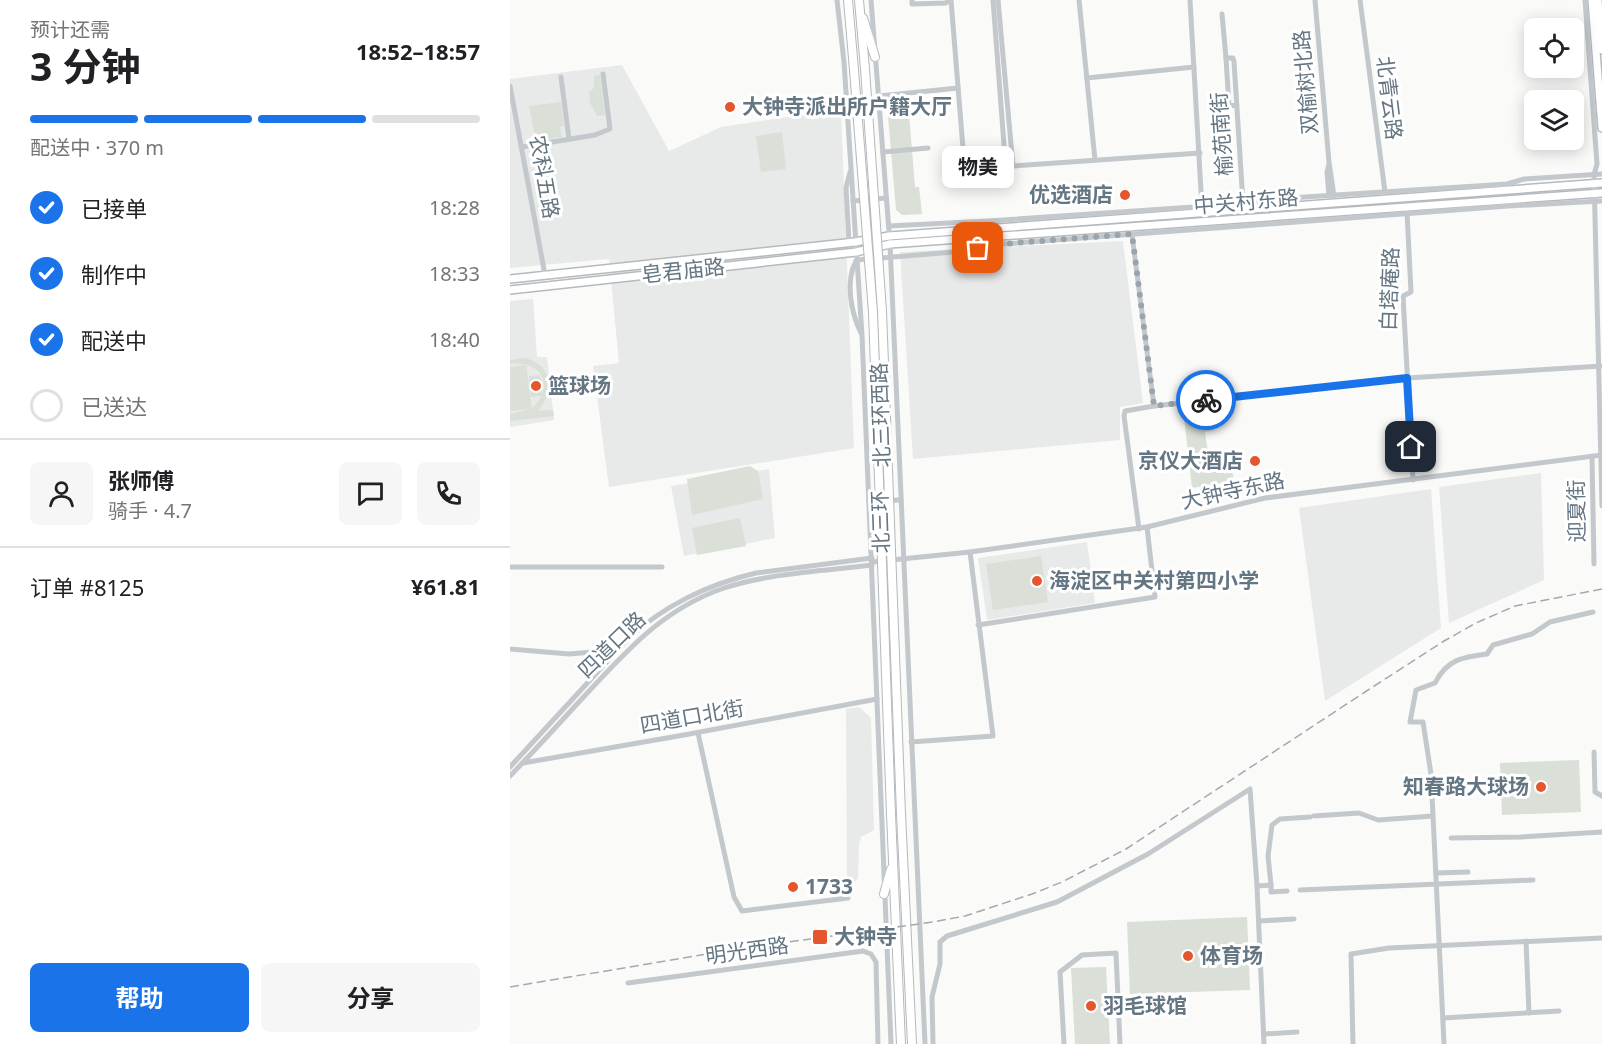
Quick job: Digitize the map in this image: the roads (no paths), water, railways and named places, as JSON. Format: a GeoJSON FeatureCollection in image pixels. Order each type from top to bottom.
{"type":"FeatureCollection","features":[{"type":"Feature","properties":{"kind":"highway","name":"北三环"},"geometry":{"type":"LineString","coordinates":[[848,0],[873,312],[901,1044]]}},
{"type":"Feature","properties":{"kind":"highway","name":"北三环"},"geometry":{"type":"LineString","coordinates":[[859,1],[882,311],[912,1044]]}},
{"type":"Feature","properties":{"kind":"highway"},"geometry":{"type":"LineString","coordinates":[[859,1],[875,57]]}},
{"type":"Feature","properties":{"kind":"highway"},"geometry":{"type":"LineString","coordinates":[[884,894],[893,861]]}},
{"type":"Feature","properties":{"kind":"main road"},"geometry":{"type":"LineString","coordinates":[[1592,0],[1602,128]]}},
{"type":"Feature","properties":{"kind":"main road"},"geometry":{"type":"LineString","coordinates":[[1598,0],[1602,50]]}},
{"type":"Feature","properties":{"kind":"main road","name":"中关村东路"},"geometry":{"type":"LineString","coordinates":[[873,239],[1202,210],[1332,204],[1598,183]]}},
{"type":"Feature","properties":{"kind":"main road","name":"中关村东路"},"geometry":{"type":"LineString","coordinates":[[873,248],[890,244],[1131,230],[1599,197]]}},
{"type":"Feature","properties":{"kind":"main road","name":"皂君庙路"},"geometry":{"type":"LineString","coordinates":[[510,279],[873,239]]}},
{"type":"Feature","properties":{"kind":"main road","name":"皂君庙路"},"geometry":{"type":"LineString","coordinates":[[510,290],[856,256],[873,248]]}},
{"type":"Feature","properties":{"kind":"street"},"geometry":{"type":"LineString","coordinates":[[837,0],[844,62],[853,201],[852,242]]}},
{"type":"Feature","properties":{"kind":"street","name":"北三环西路"},"geometry":{"type":"LineString","coordinates":[[871,0],[891,257],[925,1044]]}},
{"type":"Feature","properties":{"kind":"street"},"geometry":{"type":"LineString","coordinates":[[912,0],[912,4],[946,3],[950,0],[964,161],[1005,158],[993,0]]}},
{"type":"Feature","properties":{"kind":"street"},"geometry":{"type":"LineString","coordinates":[[998,0],[1013,166],[1200,153]]}},
{"type":"Feature","properties":{"kind":"street"},"geometry":{"type":"LineString","coordinates":[[1080,0],[1095,160]]}},
{"type":"Feature","properties":{"kind":"street"},"geometry":{"type":"LineString","coordinates":[[1190,0],[1202,210]]}},
{"type":"Feature","properties":{"kind":"street","name":"双榆树北路"},"geometry":{"type":"LineString","coordinates":[[1315,0],[1332,204]]}},
{"type":"Feature","properties":{"kind":"street","name":"北青云路"},"geometry":{"type":"LineString","coordinates":[[1360,0],[1386,200]]}},
{"type":"Feature","properties":{"kind":"street"},"geometry":{"type":"LineString","coordinates":[[1585,0],[1597,164],[1594,174],[1598,183],[1599,197],[1602,506]]}},
{"type":"Feature","properties":{"kind":"street"},"geometry":{"type":"LineString","coordinates":[[1222,14],[1229,106],[1237,105]]}},
{"type":"Feature","properties":{"kind":"street","name":"榆苑南街"},"geometry":{"type":"LineString","coordinates":[[1226,58],[1233,58],[1234,62],[1243,203]]}},
{"type":"Feature","properties":{"kind":"street"},"geometry":{"type":"LineString","coordinates":[[1087,78],[1194,67]]}},
{"type":"Feature","properties":{"kind":"street"},"geometry":{"type":"LineString","coordinates":[[522,147],[595,135],[610,129],[603,74]]}},
{"type":"Feature","properties":{"kind":"street"},"geometry":{"type":"LineString","coordinates":[[561,76],[569,139]]}},
{"type":"Feature","properties":{"kind":"street","name":"农科五路"},"geometry":{"type":"LineString","coordinates":[[510,86],[545,275]]}},
{"type":"Feature","properties":{"kind":"street"},"geometry":{"type":"LineString","coordinates":[[879,96],[958,88]]}},
{"type":"Feature","properties":{"kind":"street"},"geometry":{"type":"LineString","coordinates":[[883,152],[928,148]]}},
{"type":"Feature","properties":{"kind":"street"},"geometry":{"type":"LineString","coordinates":[[851,171],[846,188],[852,242],[856,256]]}},
{"type":"Feature","properties":{"kind":"street","name":"中关村东路"},"geometry":{"type":"LineString","coordinates":[[889,226],[1202,210],[1243,203],[1331,195],[1507,184],[1524,179],[1602,174]]}},
{"type":"Feature","properties":{"kind":"street"},"geometry":{"type":"LineString","coordinates":[[1407,209],[1420,212],[1599,197]]}},
{"type":"Feature","properties":{"kind":"street"},"geometry":{"type":"LineString","coordinates":[[853,201],[886,198]]}},
{"type":"Feature","properties":{"kind":"street"},"geometry":{"type":"LineString","coordinates":[[870,199],[874,259]]}},
{"type":"Feature","properties":{"kind":"street","name":"白塔庵路"},"geometry":{"type":"LineString","coordinates":[[1407,209],[1411,292],[1403,296],[1413,480]]}},
{"type":"Feature","properties":{"kind":"street"},"geometry":{"type":"LineString","coordinates":[[1131,230],[1154,406]]}},
{"type":"Feature","properties":{"kind":"street","name":"中关村东路"},"geometry":{"type":"LineString","coordinates":[[856,256],[874,259],[966,251],[990,245],[1131,230]]}},
{"type":"Feature","properties":{"kind":"street","name":"北三环西路"},"geometry":{"type":"LineString","coordinates":[[856,256],[850,272],[854,319],[862,335],[891,1044]]}},
{"type":"Feature","properties":{"kind":"street"},"geometry":{"type":"LineString","coordinates":[[1139,529],[1125,411],[1407,378],[1600,366]]}},
{"type":"Feature","properties":{"kind":"street","name":"大钟寺东路"},"geometry":{"type":"LineString","coordinates":[[872,562],[970,552],[1139,529],[1265,498],[1602,455]]}},
{"type":"Feature","properties":{"kind":"street","name":"迎夏街"},"geometry":{"type":"LineString","coordinates":[[1592,456],[1594,564]]}},
{"type":"Feature","properties":{"kind":"street"},"geometry":{"type":"LineString","coordinates":[[869,501],[901,500]]}},
{"type":"Feature","properties":{"kind":"street"},"geometry":{"type":"LineString","coordinates":[[978,625],[1155,597],[1148,527]]}},
{"type":"Feature","properties":{"kind":"street"},"geometry":{"type":"LineString","coordinates":[[911,742],[993,736],[970,552]]}},
{"type":"Feature","properties":{"kind":"street","name":"四道口路"},"geometry":{"type":"LineString","coordinates":[[511,766],[617,650],[662,612],[722,583],[756,573],[872,562]]}},
{"type":"Feature","properties":{"kind":"street","name":"四道口路"},"geometry":{"type":"LineString","coordinates":[[510,776],[624,653],[652,627],[671,614],[704,597],[737,585],[872,562]]}},
{"type":"Feature","properties":{"kind":"street"},"geometry":{"type":"LineString","coordinates":[[510,567],[662,567]]}},
{"type":"Feature","properties":{"kind":"street"},"geometry":{"type":"LineString","coordinates":[[1444,1044],[1431,774],[1423,722],[1410,722],[1416,690],[1435,683],[1442,670],[1463,657],[1487,654],[1493,645],[1532,634],[1550,622],[1593,612]]}},
{"type":"Feature","properties":{"kind":"street"},"geometry":{"type":"LineString","coordinates":[[874,626],[906,624]]}},
{"type":"Feature","properties":{"kind":"street"},"geometry":{"type":"LineString","coordinates":[[510,649],[568,654],[617,650]]}},
{"type":"Feature","properties":{"kind":"street","name":"四道口北街"},"geometry":{"type":"LineString","coordinates":[[511,766],[877,699]]}},
{"type":"Feature","properties":{"kind":"street"},"geometry":{"type":"LineString","coordinates":[[698,733],[734,897],[740,909],[742,911],[848,898]]}},
{"type":"Feature","properties":{"kind":"street"},"geometry":{"type":"LineString","coordinates":[[1594,752],[1595,792],[1602,796]]}},
{"type":"Feature","properties":{"kind":"street"},"geometry":{"type":"LineString","coordinates":[[933,1044],[932,997],[940,964],[940,942],[947,936],[1057,902],[1148,854],[1250,789],[1264,1044]]}},
{"type":"Feature","properties":{"kind":"street"},"geometry":{"type":"LineString","coordinates":[[1287,891],[1271,892],[1268,856],[1272,825],[1280,819],[1359,813],[1378,820],[1433,816]]}},
{"type":"Feature","properties":{"kind":"street"},"geometry":{"type":"LineString","coordinates":[[1451,838],[1602,832]]}},
{"type":"Feature","properties":{"kind":"street"},"geometry":{"type":"LineString","coordinates":[[1436,873],[1468,872]]}},
{"type":"Feature","properties":{"kind":"street"},"geometry":{"type":"LineString","coordinates":[[1300,890],[1533,880]]}},
{"type":"Feature","properties":{"kind":"street"},"geometry":{"type":"LineString","coordinates":[[1257,886],[1271,885]]}},
{"type":"Feature","properties":{"kind":"street"},"geometry":{"type":"LineString","coordinates":[[1258,921],[1294,920]]}},
{"type":"Feature","properties":{"kind":"street"},"geometry":{"type":"LineString","coordinates":[[1353,1044],[1350,954],[1389,948],[1602,938]]}},
{"type":"Feature","properties":{"kind":"street"},"geometry":{"type":"LineString","coordinates":[[1526,941],[1529,1013]]}},
{"type":"Feature","properties":{"kind":"street","name":"明光西路"},"geometry":{"type":"LineString","coordinates":[[628,983],[863,951],[871,954],[876,962],[878,1044]]}},
{"type":"Feature","properties":{"kind":"street"},"geometry":{"type":"LineString","coordinates":[[1064,1044],[1060,972],[1082,955],[1116,953],[1120,1044]]}},
{"type":"Feature","properties":{"kind":"street"},"geometry":{"type":"LineString","coordinates":[[1443,1018],[1559,1011]]}},
{"type":"Feature","properties":{"kind":"street"},"geometry":{"type":"LineString","coordinates":[[1264,1034],[1297,1032]]}},
{"type":"Feature","properties":{"kind":"railway"},"geometry":{"type":"LineString","coordinates":[[510,987],[731,950],[933,922],[965,916],[1032,894],[1062,882],[1126,849],[1365,692],[1476,623],[1515,606],[1602,589]]}},
{"type":"Feature","properties":{"kind":"place","name":"大钟寺派出所户籍大厅"},"geometry":{"type":"Point","coordinates":[730,107]}},
{"type":"Feature","properties":{"kind":"place","name":"优选酒店"},"geometry":{"type":"Point","coordinates":[1125,195]}},
{"type":"Feature","properties":{"kind":"place","name":"物美"},"geometry":{"type":"Point","coordinates":[978,248]}},
{"type":"Feature","properties":{"kind":"place","name":"篮球场"},"geometry":{"type":"Point","coordinates":[536,386]}},
{"type":"Feature","properties":{"kind":"place","name":"京仪大酒店"},"geometry":{"type":"Point","coordinates":[1255,461]}},
{"type":"Feature","properties":{"kind":"place","name":"海淀区中关村第四小学"},"geometry":{"type":"Point","coordinates":[1037,581]}},
{"type":"Feature","properties":{"kind":"place","name":"知春路大球场"},"geometry":{"type":"Point","coordinates":[1541,787]}},
{"type":"Feature","properties":{"kind":"place","name":"1733"},"geometry":{"type":"Point","coordinates":[793,887]}},
{"type":"Feature","properties":{"kind":"place","name":"大钟寺"},"geometry":{"type":"Point","coordinates":[820,937]}},
{"type":"Feature","properties":{"kind":"place","name":"体育场"},"geometry":{"type":"Point","coordinates":[1188,956]}},
{"type":"Feature","properties":{"kind":"place","name":"羽毛球馆"},"geometry":{"type":"Point","coordinates":[1091,1006]}}]}
